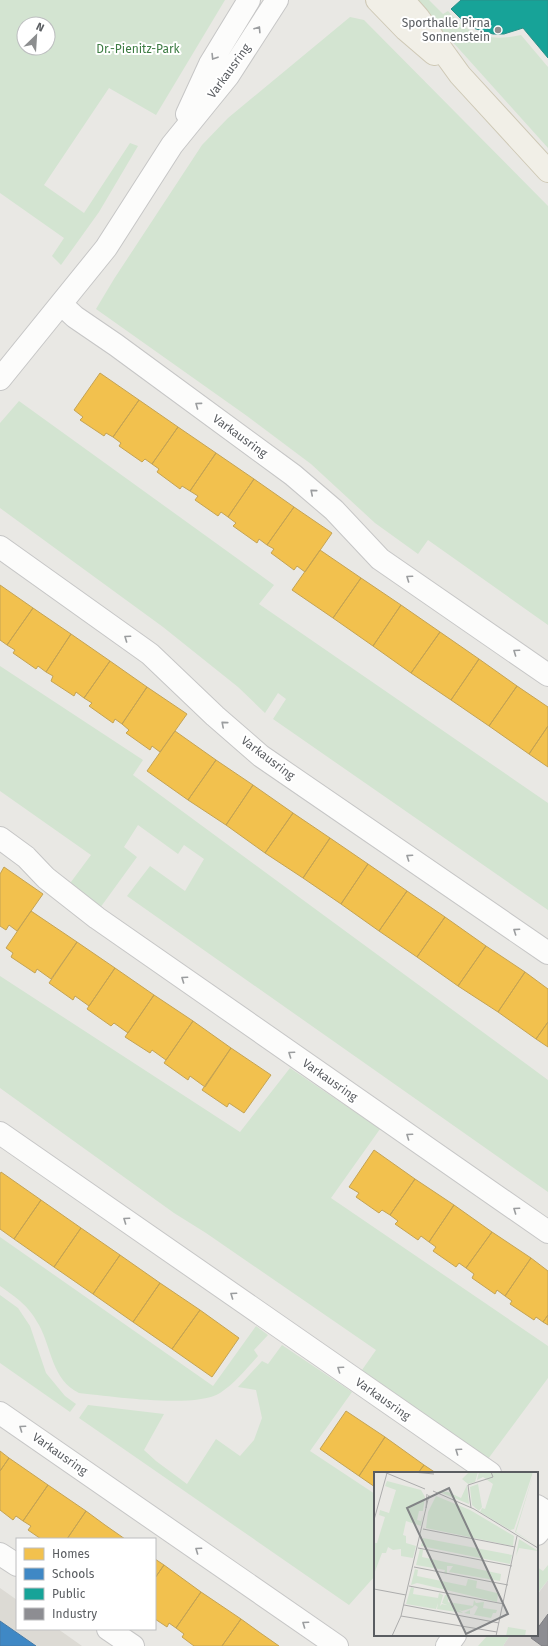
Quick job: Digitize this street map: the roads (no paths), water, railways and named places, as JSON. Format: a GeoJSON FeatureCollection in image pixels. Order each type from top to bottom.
{"type":"FeatureCollection","features":[{"type":"Feature","properties":{"kind":"main road"},"geometry":{"type":"LineString","coordinates":[[376,0],[406,30],[460,75]]}},
{"type":"Feature","properties":{"kind":"main road"},"geometry":{"type":"LineString","coordinates":[[403,0],[418,17],[460,75],[548,171]]}},
{"type":"Feature","properties":{"kind":"street","name":"Varkausring"},"geometry":{"type":"LineString","coordinates":[[176,139],[210,64],[249,0]]}},
{"type":"Feature","properties":{"kind":"street","name":"Varkausring"},"geometry":{"type":"LineString","coordinates":[[0,380],[106,248],[176,139],[228,76],[277,0]]}},
{"type":"Feature","properties":{"kind":"street","name":"Varkausring"},"geometry":{"type":"LineString","coordinates":[[61,304],[75,317],[116,345],[293,475],[334,510],[380,558],[548,674]]}},
{"type":"Feature","properties":{"kind":"street","name":"Varkausring"},"geometry":{"type":"LineString","coordinates":[[0,547],[150,654],[215,716],[261,756],[548,953]]}},
{"type":"Feature","properties":{"kind":"street","name":"Varkausring"},"geometry":{"type":"LineString","coordinates":[[0,838],[26,857],[46,878],[97,918],[548,1232]]}},
{"type":"Feature","properties":{"kind":"street","name":"Varkausring"},"geometry":{"type":"LineString","coordinates":[[0,1133],[489,1472]]}},
{"type":"Feature","properties":{"kind":"street","name":"Varkausring"},"geometry":{"type":"LineString","coordinates":[[0,1413],[337,1646]]}},
{"type":"Feature","properties":{"kind":"street"},"geometry":{"type":"LineString","coordinates":[[538,1507],[548,1513]]}},
{"type":"Feature","properties":{"kind":"street"},"geometry":{"type":"LineString","coordinates":[[538,1533],[548,1521]]}},
{"type":"Feature","properties":{"kind":"street"},"geometry":{"type":"LineString","coordinates":[[0,1554],[16,1564]]}},
{"type":"Feature","properties":{"kind":"street"},"geometry":{"type":"LineString","coordinates":[[109,1630],[133,1646]]}},
{"type":"Feature","properties":{"kind":"street"},"geometry":{"type":"LineString","coordinates":[[447,1646],[455,1636]]}},
{"type":"Feature","properties":{"kind":"place","name":"Sporthalle Pirna Sonnenstein"},"geometry":{"type":"Point","coordinates":[498,30]}},
{"type":"Feature","properties":{"kind":"park label","name":"Dr.-Pienitz-Park"},"geometry":{"type":"Point","coordinates":[138,49]}}]}
